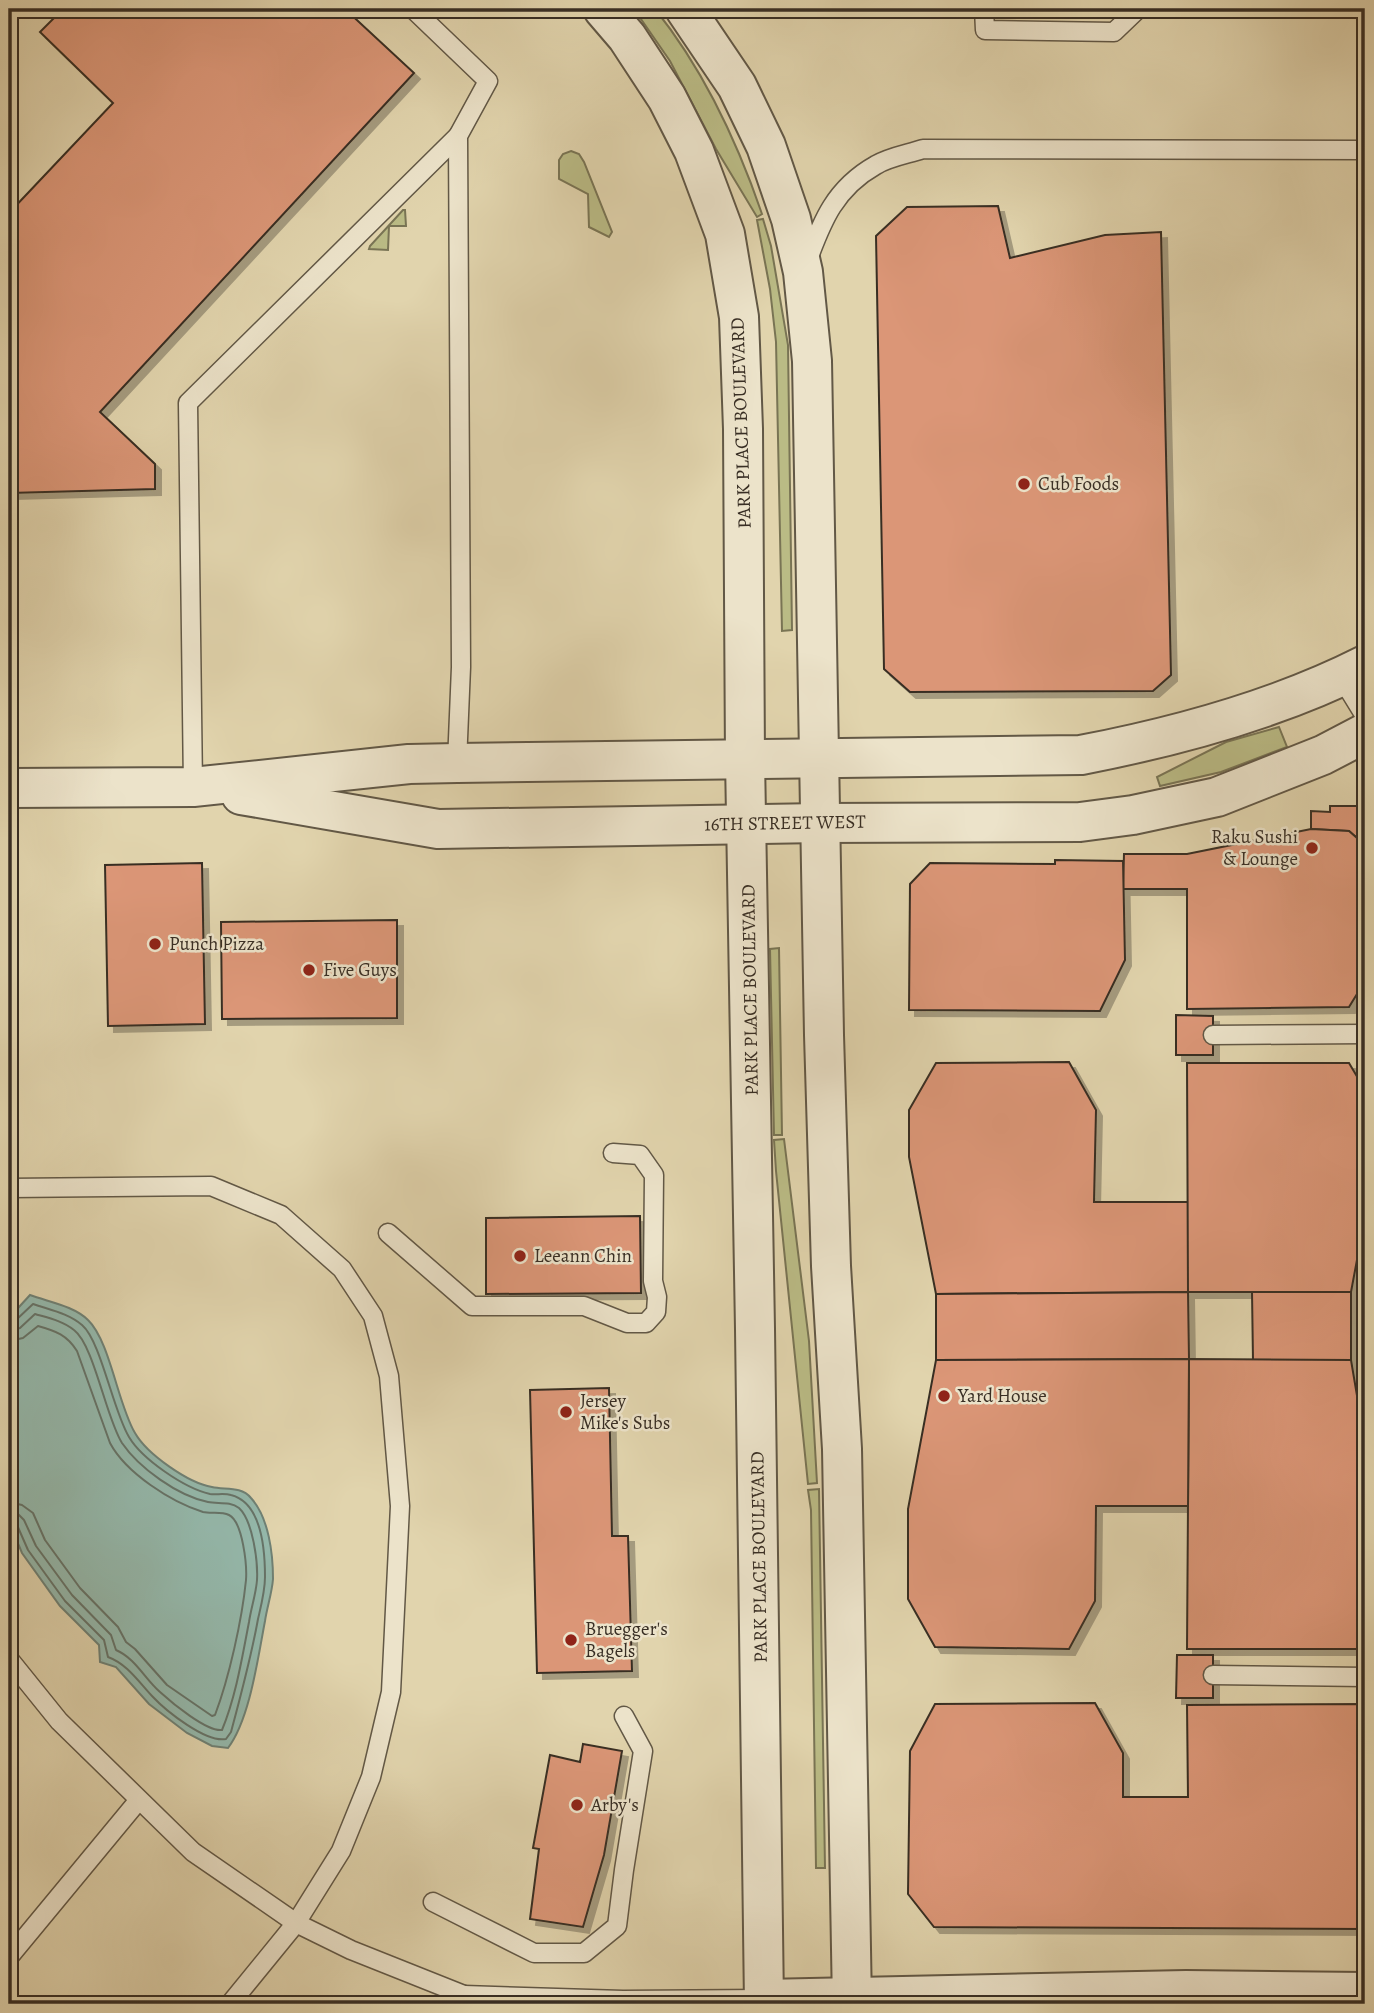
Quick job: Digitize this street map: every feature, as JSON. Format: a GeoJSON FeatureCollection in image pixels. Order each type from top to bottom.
{"type":"FeatureCollection","features":[{"type":"Feature","properties":{"kind":"street","name":"PARK PLACE BOULEVARD"},"geometry":{"type":"LineString","coordinates":[[603,9],[627,37],[667,98],[694,151],[725,234],[739,317],[764,2002]]}},
{"type":"Feature","properties":{"kind":"street"},"geometry":{"type":"LineString","coordinates":[[685,9],[737,86],[765,146],[791,219],[803,272],[813,361],[820,823],[831,1266],[842,1449],[852,2001]]}},
{"type":"Feature","properties":{"kind":"street","name":"16TH STREET WEST"},"geometry":{"type":"LineString","coordinates":[[9,788],[193,787],[409,764],[1081,755],[1158,739],[1297,695],[1353,671]]}},
{"type":"Feature","properties":{"kind":"street","name":"16TH STREET WEST"},"geometry":{"type":"LineString","coordinates":[[193,787],[438,829],[1080,821],[1133,815],[1217,797],[1323,755],[1365,733]]}},
{"type":"Feature","properties":{"kind":"street"},"geometry":{"type":"LineString","coordinates":[[764,2002],[1186,1990],[1365,1992]]}},
{"type":"Feature","properties":{"kind":"lane"},"geometry":{"type":"LineString","coordinates":[[193,787],[188,403],[458,136],[488,81],[413,9]]}},
{"type":"Feature","properties":{"kind":"lane"},"geometry":{"type":"LineString","coordinates":[[984,9],[985,30],[1114,32],[1138,9]]}},
{"type":"Feature","properties":{"kind":"lane"},"geometry":{"type":"LineString","coordinates":[[457,763],[461,667],[458,136]]}},
{"type":"Feature","properties":{"kind":"lane"},"geometry":{"type":"LineString","coordinates":[[803,272],[823,218],[842,192],[876,164],[923,149],[1365,150]]}},
{"type":"Feature","properties":{"kind":"lane"},"geometry":{"type":"LineString","coordinates":[[1353,671],[1365,716]]}},
{"type":"Feature","properties":{"kind":"lane"},"geometry":{"type":"LineString","coordinates":[[1213,1035],[1365,1034]]}},
{"type":"Feature","properties":{"kind":"lane"},"geometry":{"type":"LineString","coordinates":[[388,1233],[472,1306],[584,1306],[627,1323],[646,1323],[656,1312],[657,1297],[653,1281],[654,1175],[640,1155],[613,1153]]}},
{"type":"Feature","properties":{"kind":"lane"},"geometry":{"type":"LineString","coordinates":[[9,1188],[211,1186],[281,1215],[342,1269],[373,1317],[389,1376],[400,1506],[391,1692],[371,1777],[341,1852],[296,1923],[230,2004]]}},
{"type":"Feature","properties":{"kind":"lane"},"geometry":{"type":"LineString","coordinates":[[9,1659],[59,1721],[193,1852],[296,1923],[351,1950],[469,2000],[764,2002]]}},
{"type":"Feature","properties":{"kind":"lane"},"geometry":{"type":"LineString","coordinates":[[1213,1675],[1365,1676]]}},
{"type":"Feature","properties":{"kind":"lane"},"geometry":{"type":"LineString","coordinates":[[433,1902],[534,1953],[584,1953],[617,1926],[643,1752],[624,1716]]}},
{"type":"Feature","properties":{"kind":"lane"},"geometry":{"type":"LineString","coordinates":[[9,1957],[138,1801]]}},
{"type":"Feature","properties":{"kind":"green space"},"geometry":{"type":"Polygon","coordinates":[[[634,9],[655,9],[689,56],[718,107],[762,214],[757,217],[716,149],[670,61],[634,9]]]}},
{"type":"Feature","properties":{"kind":"green space"},"geometry":{"type":"Polygon","coordinates":[[[571,151],[579,154],[584,162],[612,232],[609,237],[589,227],[588,194],[559,179],[559,160],[563,154],[571,151]]]}},
{"type":"Feature","properties":{"kind":"green space"},"geometry":{"type":"Polygon","coordinates":[[[403,210],[406,226],[389,226],[388,250],[369,249],[370,246],[403,210]]]}},
{"type":"Feature","properties":{"kind":"green space"},"geometry":{"type":"Polygon","coordinates":[[[763,219],[771,246],[788,345],[792,630],[782,631],[776,342],[770,289],[757,220],[763,219]]]}},
{"type":"Feature","properties":{"kind":"green space"},"geometry":{"type":"Polygon","coordinates":[[[1279,727],[1287,747],[1221,772],[1160,786],[1157,777],[1226,742],[1279,727]]]}},
{"type":"Feature","properties":{"kind":"green space"},"geometry":{"type":"Polygon","coordinates":[[[779,948],[782,1135],[774,1135],[770,949],[779,948]]]}},
{"type":"Feature","properties":{"kind":"green space"},"geometry":{"type":"Polygon","coordinates":[[[784,1139],[809,1341],[817,1483],[808,1484],[776,1171],[774,1140],[784,1139]]]}},
{"type":"Feature","properties":{"kind":"green space"},"geometry":{"type":"Polygon","coordinates":[[[819,1489],[825,1868],[816,1868],[811,1510],[808,1490],[819,1489]]]}},
{"type":"Feature","properties":{"kind":"water"},"geometry":{"type":"Polygon","coordinates":[[[30,1295],[76,1311],[96,1330],[129,1421],[149,1450],[192,1480],[247,1494],[262,1516],[271,1548],[272,1584],[248,1705],[236,1736],[228,1748],[212,1746],[187,1733],[149,1704],[116,1667],[100,1662],[99,1645],[60,1606],[22,1553],[9,1522],[9,1318],[30,1295]]]}},
{"type":"Feature","properties":{"kind":"building"},"geometry":{"type":"Polygon","coordinates":[[[63,9],[345,9],[414,73],[100,412],[155,464],[155,489],[9,493],[9,213],[113,103],[40,32],[63,9]]]}},
{"type":"Feature","properties":{"kind":"building","name":"Cub Foods"},"geometry":{"type":"Polygon","coordinates":[[[998,206],[1010,258],[1105,235],[1161,232],[1171,675],[1153,691],[910,692],[884,669],[876,236],[907,207],[998,206]]]}},
{"type":"Feature","properties":{"kind":"building"},"geometry":{"type":"Polygon","coordinates":[[[1330,806],[1360,806],[1365,811],[1365,845],[1349,831],[1311,829],[1311,811],[1330,812],[1330,806]]]}},
{"type":"Feature","properties":{"kind":"building"},"geometry":{"type":"Polygon","coordinates":[[[1311,829],[1349,831],[1365,845],[1365,981],[1349,1007],[1187,1009],[1187,889],[1123,889],[1124,854],[1187,854],[1311,829]]]}},
{"type":"Feature","properties":{"kind":"building"},"geometry":{"type":"Polygon","coordinates":[[[1055,860],[1123,861],[1125,960],[1100,1011],[909,1010],[910,884],[930,863],[1055,864],[1055,860]]]}},
{"type":"Feature","properties":{"kind":"building","name":"Punch Pizza"},"geometry":{"type":"Polygon","coordinates":[[[202,863],[205,1024],[108,1026],[105,865],[202,863]]]}},
{"type":"Feature","properties":{"kind":"building","name":"Five Guys"},"geometry":{"type":"Polygon","coordinates":[[[397,920],[397,1018],[222,1019],[221,922],[397,920]]]}},
{"type":"Feature","properties":{"kind":"building"},"geometry":{"type":"Polygon","coordinates":[[[1176,1015],[1213,1016],[1213,1055],[1176,1055],[1176,1015]]]}},
{"type":"Feature","properties":{"kind":"building"},"geometry":{"type":"Polygon","coordinates":[[[1069,1062],[1096,1110],[1094,1202],[1188,1202],[1188,1292],[936,1294],[909,1157],[909,1110],[936,1063],[1069,1062]]]}},
{"type":"Feature","properties":{"kind":"building"},"geometry":{"type":"Polygon","coordinates":[[[1187,1063],[1349,1063],[1365,1090],[1365,1217],[1351,1292],[1188,1292],[1187,1063]]]}},
{"type":"Feature","properties":{"kind":"building"},"geometry":{"type":"Polygon","coordinates":[[[640,1216],[641,1293],[486,1294],[486,1218],[640,1216]]]}},
{"type":"Feature","properties":{"kind":"building"},"geometry":{"type":"Polygon","coordinates":[[[1188,1292],[1189,1359],[936,1360],[936,1294],[1188,1292]]]}},
{"type":"Feature","properties":{"kind":"building"},"geometry":{"type":"Polygon","coordinates":[[[1252,1292],[1351,1292],[1351,1360],[1253,1360],[1252,1292]]]}},
{"type":"Feature","properties":{"kind":"building"},"geometry":{"type":"Polygon","coordinates":[[[1189,1359],[1351,1360],[1365,1443],[1365,1649],[1187,1649],[1189,1359]]]}},
{"type":"Feature","properties":{"kind":"building"},"geometry":{"type":"Polygon","coordinates":[[[1189,1359],[1188,1506],[1096,1506],[1095,1601],[1069,1649],[935,1647],[908,1599],[908,1509],[936,1360],[1189,1359]]]}},
{"type":"Feature","properties":{"kind":"building"},"geometry":{"type":"Polygon","coordinates":[[[609,1388],[612,1536],[628,1536],[632,1671],[537,1673],[530,1390],[609,1388]]]}},
{"type":"Feature","properties":{"kind":"building"},"geometry":{"type":"Polygon","coordinates":[[[1177,1655],[1213,1655],[1213,1698],[1176,1698],[1177,1655]]]}},
{"type":"Feature","properties":{"kind":"building"},"geometry":{"type":"Polygon","coordinates":[[[1095,1703],[1123,1753],[1123,1797],[1188,1797],[1187,1705],[1365,1704],[1365,1929],[934,1927],[908,1894],[910,1751],[935,1704],[1095,1703]]]}},
{"type":"Feature","properties":{"kind":"building","name":"Arby's"},"geometry":{"type":"Polygon","coordinates":[[[583,1744],[622,1751],[604,1855],[583,1927],[530,1919],[539,1849],[533,1848],[550,1755],[580,1762],[583,1744]]]}},
{"type":"Feature","properties":{"kind":"place","name":"Cub Foods"},"geometry":{"type":"Point","coordinates":[1024,484]}},
{"type":"Feature","properties":{"kind":"place","name":"Raku Sushi & Lounge"},"geometry":{"type":"Point","coordinates":[1312,848]}},
{"type":"Feature","properties":{"kind":"place","name":"Punch Pizza"},"geometry":{"type":"Point","coordinates":[155,944]}},
{"type":"Feature","properties":{"kind":"place","name":"Five Guys"},"geometry":{"type":"Point","coordinates":[309,970]}},
{"type":"Feature","properties":{"kind":"place","name":"Leeann Chin"},"geometry":{"type":"Point","coordinates":[520,1256]}},
{"type":"Feature","properties":{"kind":"place","name":"Yard House"},"geometry":{"type":"Point","coordinates":[944,1396]}},
{"type":"Feature","properties":{"kind":"place","name":"Jersey Mike's Subs"},"geometry":{"type":"Point","coordinates":[566,1412]}},
{"type":"Feature","properties":{"kind":"place","name":"Bruegger's Bagels"},"geometry":{"type":"Point","coordinates":[571,1640]}},
{"type":"Feature","properties":{"kind":"place","name":"Arby's"},"geometry":{"type":"Point","coordinates":[577,1805]}}]}
